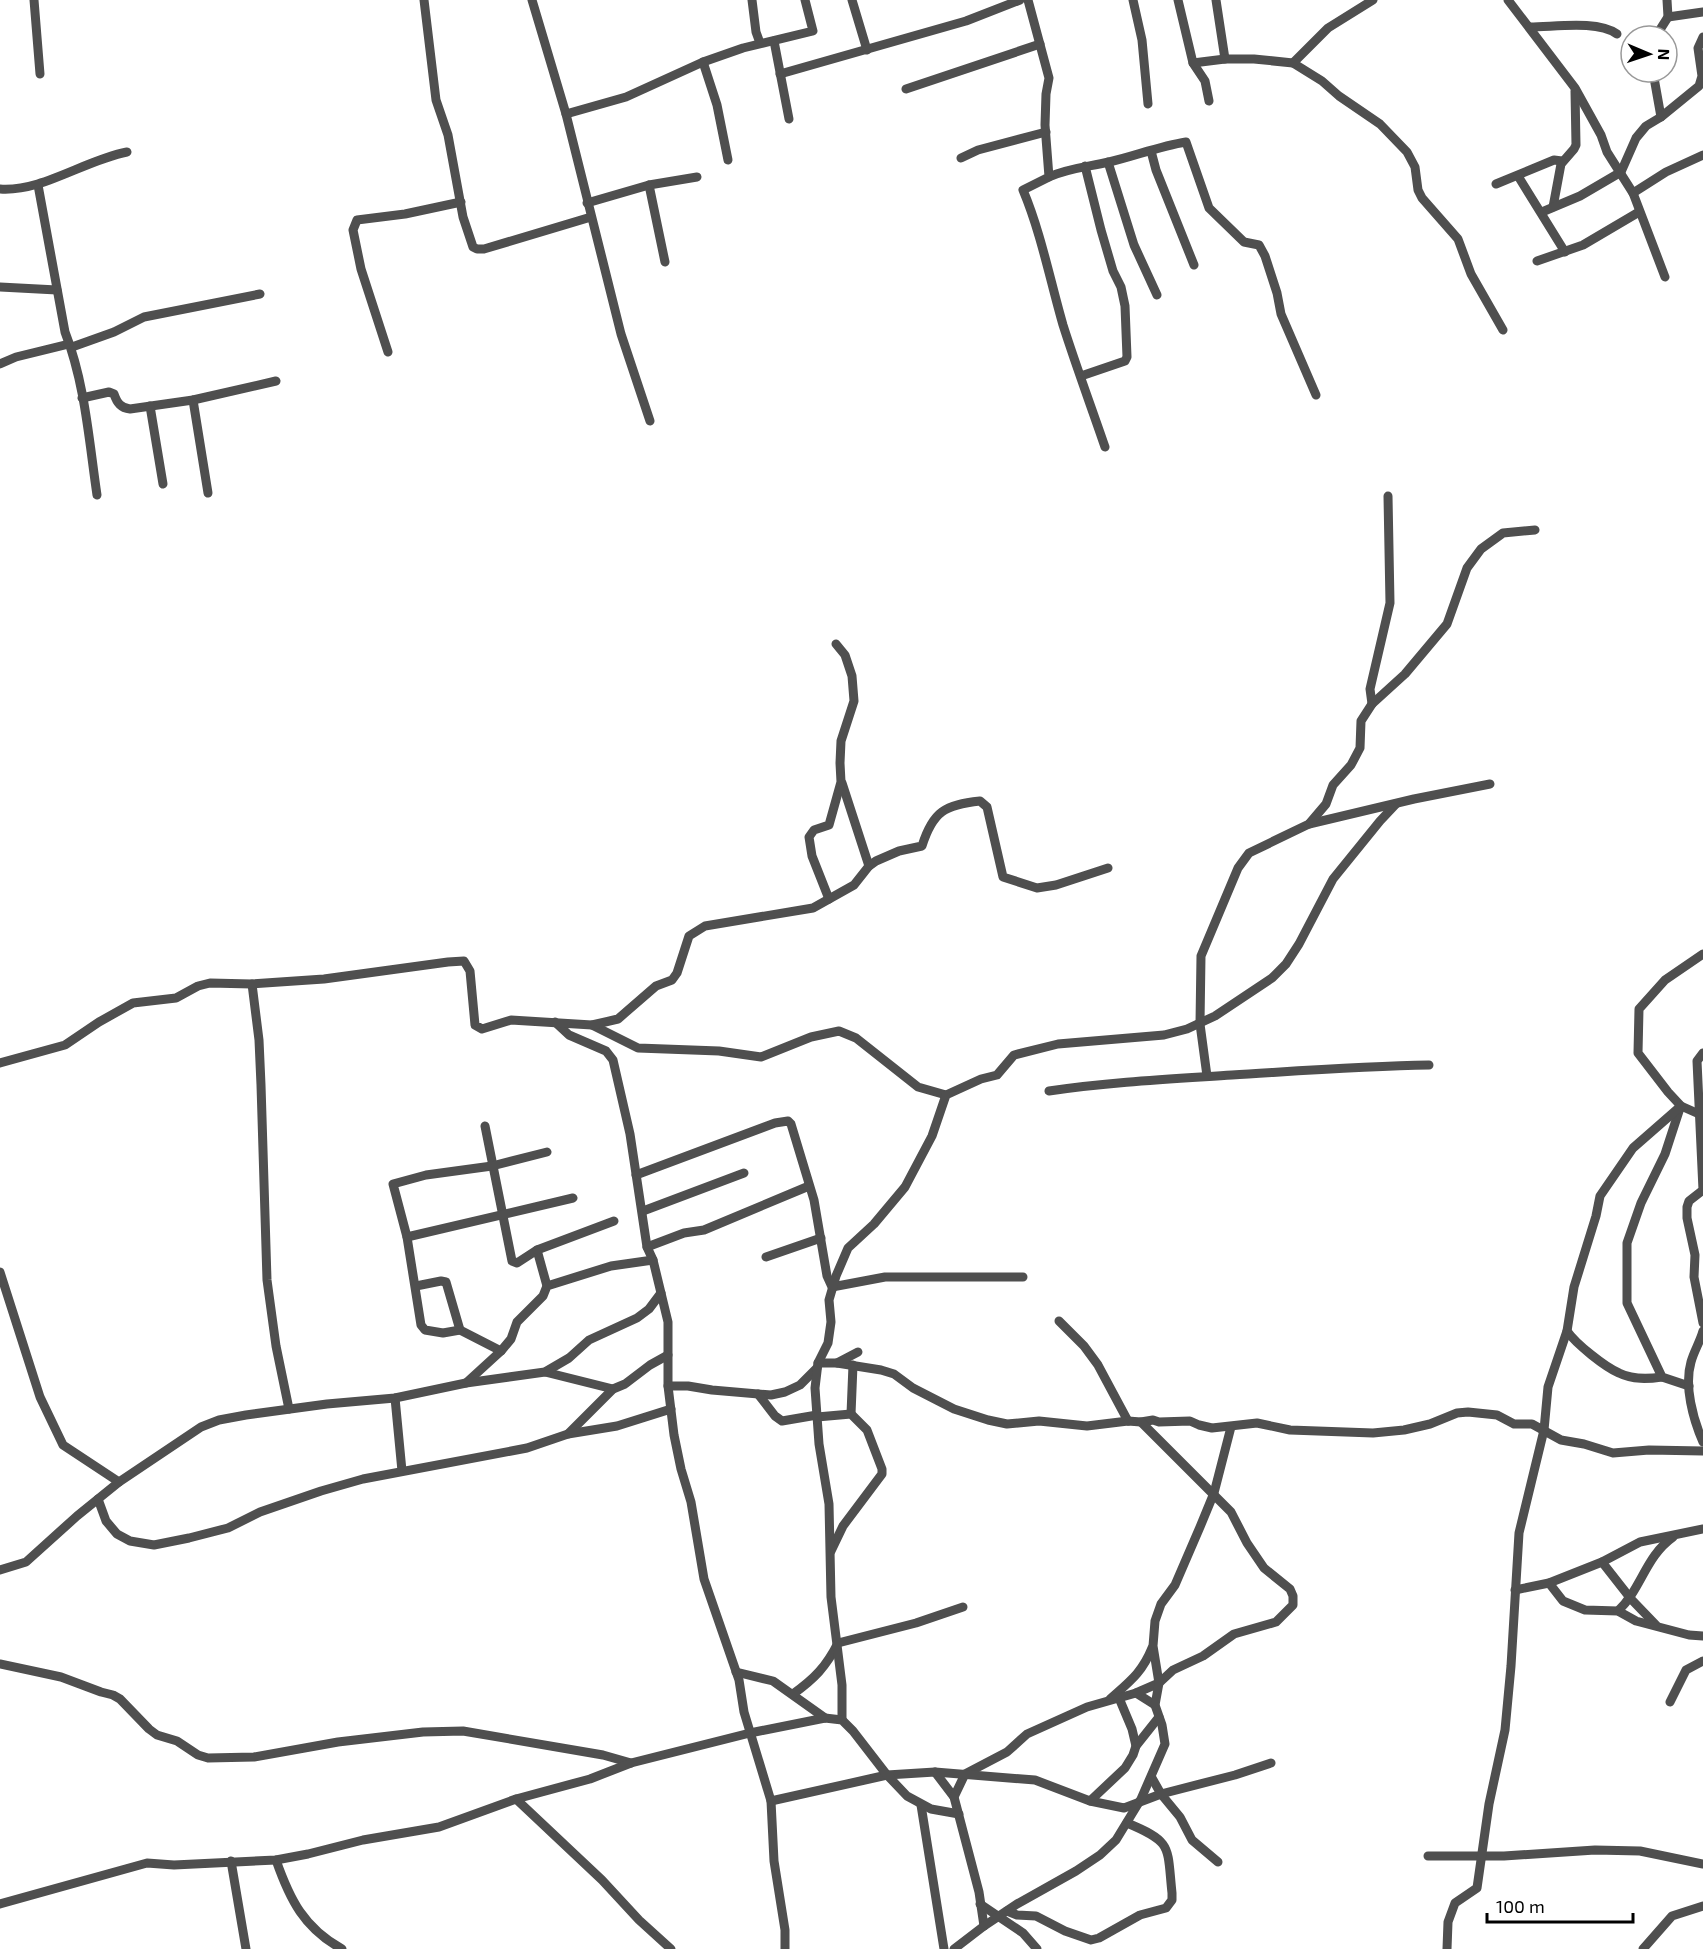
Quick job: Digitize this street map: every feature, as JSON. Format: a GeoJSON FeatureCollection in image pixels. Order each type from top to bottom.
{"type":"FeatureCollection","features":[{"type":"Feature","properties":{"kind":"street"},"geometry":{"type":"LineString","coordinates":[[34,0],[40,74]]}},
{"type":"Feature","properties":{"kind":"street"},"geometry":{"type":"LineString","coordinates":[[424,0],[436,100],[448,135],[468,236],[473,247],[477,249],[591,217]]}},
{"type":"Feature","properties":{"kind":"street"},"geometry":{"type":"LineString","coordinates":[[532,0],[566,114],[621,334],[650,422]]}},
{"type":"Feature","properties":{"kind":"street"},"geometry":{"type":"LineString","coordinates":[[752,0],[756,32],[760,43]]}},
{"type":"Feature","properties":{"kind":"street"},"geometry":{"type":"LineString","coordinates":[[566,114],[626,97],[703,62],[760,43],[813,31],[805,0]]}},
{"type":"Feature","properties":{"kind":"street"},"geometry":{"type":"LineString","coordinates":[[852,0],[867,50]]}},
{"type":"Feature","properties":{"kind":"street"},"geometry":{"type":"LineString","coordinates":[[780,74],[966,21],[1020,0]]}},
{"type":"Feature","properties":{"kind":"street"},"geometry":{"type":"LineString","coordinates":[[1028,0],[1049,78],[1046,105],[1049,177]]}},
{"type":"Feature","properties":{"kind":"street"},"geometry":{"type":"LineString","coordinates":[[1133,0],[1142,40],[1148,104]]}},
{"type":"Feature","properties":{"kind":"street"},"geometry":{"type":"LineString","coordinates":[[1189,0],[1179,4],[1193,63],[1205,81],[1209,101]]}},
{"type":"Feature","properties":{"kind":"street"},"geometry":{"type":"LineString","coordinates":[[1216,0],[1225,59]]}},
{"type":"Feature","properties":{"kind":"street"},"geometry":{"type":"LineString","coordinates":[[1293,63],[1328,28],[1373,0]]}},
{"type":"Feature","properties":{"kind":"street"},"geometry":{"type":"LineString","coordinates":[[1508,0],[1575,88],[1601,135],[1607,152],[1633,192],[1665,277]]}},
{"type":"Feature","properties":{"kind":"street"},"geometry":{"type":"LineString","coordinates":[[1664,24],[1668,17],[1667,0]]}},
{"type":"Feature","properties":{"kind":"street"},"geometry":{"type":"LineString","coordinates":[[1668,17],[1702,12],[1698,0]]}},
{"type":"Feature","properties":{"kind":"street"},"geometry":{"type":"LineString","coordinates":[[1530,27],[1597,27],[1617,34]]}},
{"type":"Feature","properties":{"kind":"street"},"geometry":{"type":"LineString","coordinates":[[1542,212],[1580,196],[1621,172],[1636,138],[1646,126],[1690,95],[1701,82],[1698,48],[1703,37]]}},
{"type":"Feature","properties":{"kind":"street"},"geometry":{"type":"LineString","coordinates":[[774,41],[789,119]]}},
{"type":"Feature","properties":{"kind":"street"},"geometry":{"type":"LineString","coordinates":[[906,89],[1040,44]]}},
{"type":"Feature","properties":{"kind":"street"},"geometry":{"type":"LineString","coordinates":[[1193,63],[1225,59],[1293,63],[1380,123],[1407,152],[1415,167],[1418,190],[1422,198],[1458,239],[1471,274],[1503,330]]}},
{"type":"Feature","properties":{"kind":"street"},"geometry":{"type":"LineString","coordinates":[[703,62],[717,105],[728,160]]}},
{"type":"Feature","properties":{"kind":"street"},"geometry":{"type":"LineString","coordinates":[[1655,84],[1661,117]]}},
{"type":"Feature","properties":{"kind":"street"},"geometry":{"type":"LineString","coordinates":[[1553,207],[1562,161],[1576,145],[1575,88]]}},
{"type":"Feature","properties":{"kind":"street"},"geometry":{"type":"LineString","coordinates":[[961,158],[978,150],[1046,132]]}},
{"type":"Feature","properties":{"kind":"street"},"geometry":{"type":"LineString","coordinates":[[1105,447],[1063,325],[1035,227],[1034,216],[1023,190],[1062,171],[1186,142],[1209,208],[1244,242],[1259,245],[1265,256],[1281,314],[1316,395]]}},
{"type":"Feature","properties":{"kind":"street"},"geometry":{"type":"LineString","coordinates":[[1151,151],[1156,170],[1194,265]]}},
{"type":"Feature","properties":{"kind":"street"},"geometry":{"type":"LineString","coordinates":[[0,189],[38,185],[111,155],[127,152]]}},
{"type":"Feature","properties":{"kind":"street"},"geometry":{"type":"LineString","coordinates":[[1633,192],[1666,172],[1703,155]]}},
{"type":"Feature","properties":{"kind":"street"},"geometry":{"type":"LineString","coordinates":[[1496,184],[1554,160],[1562,161]]}},
{"type":"Feature","properties":{"kind":"street"},"geometry":{"type":"LineString","coordinates":[[1108,162],[1134,245],[1157,296]]}},
{"type":"Feature","properties":{"kind":"street"},"geometry":{"type":"LineString","coordinates":[[1081,376],[1125,361],[1127,357],[1125,306],[1101,230],[1085,166]]}},
{"type":"Feature","properties":{"kind":"street"},"geometry":{"type":"LineString","coordinates":[[1518,176],[1542,212],[1564,252]]}},
{"type":"Feature","properties":{"kind":"street"},"geometry":{"type":"LineString","coordinates":[[588,203],[649,185],[697,177]]}},
{"type":"Feature","properties":{"kind":"street"},"geometry":{"type":"LineString","coordinates":[[38,185],[65,332],[82,398],[97,495]]}},
{"type":"Feature","properties":{"kind":"street"},"geometry":{"type":"LineString","coordinates":[[649,185],[666,262]]}},
{"type":"Feature","properties":{"kind":"street"},"geometry":{"type":"LineString","coordinates":[[388,352],[361,269],[353,230],[357,220],[405,214],[461,202]]}},
{"type":"Feature","properties":{"kind":"street"},"geometry":{"type":"LineString","coordinates":[[1537,261],[1583,245],[1639,212]]}},
{"type":"Feature","properties":{"kind":"street"},"geometry":{"type":"LineString","coordinates":[[0,287],[57,290]]}},
{"type":"Feature","properties":{"kind":"street"},"geometry":{"type":"LineString","coordinates":[[0,364],[16,357],[114,332],[144,317],[260,294]]}},
{"type":"Feature","properties":{"kind":"street"},"geometry":{"type":"LineString","coordinates":[[82,398],[109,392],[114,394],[117,402],[124,408],[150,406],[193,400],[276,381]]}},
{"type":"Feature","properties":{"kind":"street"},"geometry":{"type":"LineString","coordinates":[[193,400],[208,493]]}},
{"type":"Feature","properties":{"kind":"street"},"geometry":{"type":"LineString","coordinates":[[150,406],[163,484]]}},
{"type":"Feature","properties":{"kind":"street"},"geometry":{"type":"LineString","coordinates":[[1372,704],[1370,689],[1390,603],[1388,496]]}},
{"type":"Feature","properties":{"kind":"street"},"geometry":{"type":"LineString","coordinates":[[1309,824],[1326,804],[1333,786],[1351,765],[1360,748],[1361,721],[1372,704],[1405,674],[1447,624],[1467,568],[1481,549],[1503,533],[1535,530]]}},
{"type":"Feature","properties":{"kind":"street"},"geometry":{"type":"LineString","coordinates":[[836,644],[845,655],[854,690],[854,702],[841,741],[842,782],[869,866]]}},
{"type":"Feature","properties":{"kind":"street"},"geometry":{"type":"LineString","coordinates":[[829,898],[812,856],[809,837],[814,830],[829,825],[842,782]]}},
{"type":"Feature","properties":{"kind":"street"},"geometry":{"type":"LineString","coordinates":[[1207,1076],[1200,1024],[1201,956],[1238,868],[1249,853],[1309,824],[1490,784]]}},
{"type":"Feature","properties":{"kind":"street"},"geometry":{"type":"LineString","coordinates":[[0,1063],[65,1045],[133,1003],[176,998],[198,986],[324,979],[448,962],[464,961],[470,971],[475,1025],[482,1029],[510,1020],[592,1025],[618,1019],[656,986],[672,980],[677,973],[689,936],[705,926],[813,908],[854,885],[869,866],[899,851],[922,846],[925,835],[938,813],[958,804],[980,801],[987,807],[1003,877],[1037,888],[1056,885],[1108,868]]}},
{"type":"Feature","properties":{"kind":"street"},"geometry":{"type":"LineString","coordinates":[[592,1025],[638,1048],[719,1051],[761,1057],[811,1037],[838,1031],[856,1038],[918,1088],[946,1095],[981,1079],[997,1075],[1014,1054],[1058,1044],[1164,1035],[1200,1024],[1241,999],[1272,978],[1286,964],[1333,879],[1396,804]]}},
{"type":"Feature","properties":{"kind":"street"},"geometry":{"type":"LineString","coordinates":[[1701,1114],[1681,1106],[1638,1053],[1639,1009],[1665,980],[1703,954]]}},
{"type":"Feature","properties":{"kind":"street"},"geometry":{"type":"LineString","coordinates":[[252,984],[260,1063],[267,1280],[276,1346],[289,1409]]}},
{"type":"Feature","properties":{"kind":"street"},"geometry":{"type":"LineString","coordinates":[[555,1022],[568,1035],[606,1051],[613,1060],[630,1134],[647,1246],[653,1260],[668,1322],[668,1386],[676,1452],[691,1502],[704,1579],[736,1672],[750,1733],[771,1801],[774,1861],[785,1930],[785,1949]]}},
{"type":"Feature","properties":{"kind":"street"},"geometry":{"type":"LineString","coordinates":[[1703,1053],[1696,1061],[1701,1114],[1703,1190],[1695,1195],[1688,1204],[1687,1218],[1695,1255],[1694,1277],[1703,1323]]}},
{"type":"Feature","properties":{"kind":"street"},"geometry":{"type":"LineString","coordinates":[[1049,1091],[1207,1076],[1372,1065],[1429,1065]]}},
{"type":"Feature","properties":{"kind":"street"},"geometry":{"type":"LineString","coordinates":[[668,1386],[776,1394],[792,1389],[808,1379],[828,1343],[831,1322],[829,1299],[848,1248],[874,1224],[905,1186],[932,1136],[946,1095]]}},
{"type":"Feature","properties":{"kind":"street"},"geometry":{"type":"LineString","coordinates":[[1448,1949],[1448,1922],[1455,1903],[1477,1888],[1489,1804],[1505,1730],[1519,1533],[1544,1430],[1548,1387],[1567,1331],[1574,1287],[1600,1196],[1633,1148],[1681,1106]]}},
{"type":"Feature","properties":{"kind":"street"},"geometry":{"type":"LineString","coordinates":[[1662,1377],[1627,1303],[1627,1243],[1641,1203],[1665,1154],[1681,1106]]}},
{"type":"Feature","properties":{"kind":"street"},"geometry":{"type":"LineString","coordinates":[[636,1175],[775,1123],[788,1121],[791,1124],[809,1186],[827,1276],[832,1287]]}},
{"type":"Feature","properties":{"kind":"street"},"geometry":{"type":"LineString","coordinates":[[484,1126],[512,1261],[518,1263],[537,1250],[615,1221]]}},
{"type":"Feature","properties":{"kind":"street"},"geometry":{"type":"LineString","coordinates":[[501,1351],[460,1330],[443,1333],[425,1330],[421,1325],[407,1237],[393,1184],[426,1175],[492,1166],[547,1152]]}},
{"type":"Feature","properties":{"kind":"street"},"geometry":{"type":"LineString","coordinates":[[643,1211],[744,1173]]}},
{"type":"Feature","properties":{"kind":"street"},"geometry":{"type":"LineString","coordinates":[[647,1246],[684,1233],[712,1227],[809,1186]]}},
{"type":"Feature","properties":{"kind":"street"},"geometry":{"type":"LineString","coordinates":[[407,1237],[573,1198]]}},
{"type":"Feature","properties":{"kind":"street"},"geometry":{"type":"LineString","coordinates":[[766,1257],[821,1238]]}},
{"type":"Feature","properties":{"kind":"street"},"geometry":{"type":"LineString","coordinates":[[466,1383],[501,1351],[511,1339],[518,1322],[543,1296],[547,1286],[537,1250]]}},
{"type":"Feature","properties":{"kind":"street"},"geometry":{"type":"LineString","coordinates":[[547,1286],[611,1266],[653,1260]]}},
{"type":"Feature","properties":{"kind":"street"},"geometry":{"type":"LineString","coordinates":[[0,1272],[40,1396],[63,1445],[119,1482]]}},
{"type":"Feature","properties":{"kind":"street"},"geometry":{"type":"LineString","coordinates":[[832,1287],[885,1277],[1023,1277]]}},
{"type":"Feature","properties":{"kind":"street"},"geometry":{"type":"LineString","coordinates":[[416,1286],[446,1282],[460,1330]]}},
{"type":"Feature","properties":{"kind":"street"},"geometry":{"type":"LineString","coordinates":[[545,1372],[569,1358],[589,1340],[637,1318],[661,1293]]}},
{"type":"Feature","properties":{"kind":"street"},"geometry":{"type":"LineString","coordinates":[[1059,1321],[1084,1346],[1098,1365],[1128,1421]]}},
{"type":"Feature","properties":{"kind":"street"},"geometry":{"type":"LineString","coordinates":[[1567,1331],[1575,1341],[1620,1374],[1645,1379],[1662,1377],[1689,1386]]}},
{"type":"Feature","properties":{"kind":"street"},"geometry":{"type":"LineString","coordinates":[[1703,1331],[1691,1364],[1689,1386],[1703,1442]]}},
{"type":"Feature","properties":{"kind":"street"},"geometry":{"type":"LineString","coordinates":[[831,1552],[843,1526],[882,1474],[867,1430],[851,1414],[852,1365],[858,1353],[837,1363]]}},
{"type":"Feature","properties":{"kind":"street"},"geometry":{"type":"LineString","coordinates":[[568,1434],[614,1389],[668,1355]]}},
{"type":"Feature","properties":{"kind":"street"},"geometry":{"type":"LineString","coordinates":[[817,1366],[837,1363],[867,1366],[894,1374],[932,1398],[988,1420],[1007,1424],[1046,1422],[1087,1426],[1153,1420],[1159,1422],[1190,1421],[1204,1427],[1231,1427],[1257,1423],[1290,1430],[1373,1432],[1404,1430],[1430,1424],[1457,1413],[1468,1412],[1497,1415],[1514,1424],[1532,1424],[1561,1440],[1613,1453],[1649,1450],[1703,1451]]}},
{"type":"Feature","properties":{"kind":"street"},"geometry":{"type":"LineString","coordinates":[[817,1366],[815,1388],[819,1444],[829,1504],[832,1607],[842,1685],[842,1720]]}},
{"type":"Feature","properties":{"kind":"street"},"geometry":{"type":"LineString","coordinates":[[0,1570],[26,1562],[119,1482],[201,1427],[219,1420],[289,1409],[395,1398],[466,1383],[545,1372],[614,1389]]}},
{"type":"Feature","properties":{"kind":"street"},"geometry":{"type":"LineString","coordinates":[[808,1379],[815,1388]]}},
{"type":"Feature","properties":{"kind":"street"},"geometry":{"type":"LineString","coordinates":[[758,1394],[782,1421],[851,1414]]}},
{"type":"Feature","properties":{"kind":"street"},"geometry":{"type":"LineString","coordinates":[[767,1406],[776,1394]]}},
{"type":"Feature","properties":{"kind":"street"},"geometry":{"type":"LineString","coordinates":[[395,1398],[402,1471]]}},
{"type":"Feature","properties":{"kind":"street"},"geometry":{"type":"LineString","coordinates":[[98,1499],[106,1521],[117,1534],[130,1541],[154,1545],[228,1528],[260,1512],[363,1479],[527,1448],[568,1434],[617,1426],[671,1409]]}},
{"type":"Feature","properties":{"kind":"street"},"geometry":{"type":"LineString","coordinates":[[954,1797],[965,1774],[1007,1752],[1027,1734],[1088,1707],[1136,1693],[1159,1683],[1173,1671],[1203,1656],[1234,1634],[1276,1622],[1293,1605],[1290,1589],[1264,1568],[1247,1543],[1231,1512],[1214,1493],[1158,1442],[1141,1422]]}},
{"type":"Feature","properties":{"kind":"street"},"geometry":{"type":"LineString","coordinates":[[1107,1701],[1146,1664],[1153,1646],[1158,1612],[1175,1585],[1214,1493],[1231,1427]]}},
{"type":"Feature","properties":{"kind":"street"},"geometry":{"type":"LineString","coordinates":[[1515,1590],[1549,1583],[1602,1562],[1640,1542],[1703,1529]]}},
{"type":"Feature","properties":{"kind":"street"},"geometry":{"type":"LineString","coordinates":[[1618,1611],[1631,1599],[1654,1554],[1677,1534]]}},
{"type":"Feature","properties":{"kind":"street"},"geometry":{"type":"LineString","coordinates":[[1602,1562],[1631,1599],[1656,1625]]}},
{"type":"Feature","properties":{"kind":"street"},"geometry":{"type":"LineString","coordinates":[[1549,1583],[1563,1600],[1585,1610],[1618,1611],[1636,1621],[1689,1635],[1703,1636]]}},
{"type":"Feature","properties":{"kind":"street"},"geometry":{"type":"LineString","coordinates":[[793,1694],[813,1680],[829,1660],[838,1643],[916,1623],[963,1607]]}},
{"type":"Feature","properties":{"kind":"street"},"geometry":{"type":"LineString","coordinates":[[954,1949],[984,1926],[1100,1855],[1116,1839],[1152,1778],[1165,1744],[1155,1705],[1159,1683],[1153,1646]]}},
{"type":"Feature","properties":{"kind":"street"},"geometry":{"type":"LineString","coordinates":[[1670,1702],[1686,1670],[1703,1661]]}},
{"type":"Feature","properties":{"kind":"street"},"geometry":{"type":"LineString","coordinates":[[0,1664],[61,1677],[113,1695],[157,1735],[177,1741],[198,1755],[208,1758],[254,1757],[338,1742],[423,1732],[463,1731],[603,1755],[631,1763]]}},
{"type":"Feature","properties":{"kind":"street"},"geometry":{"type":"LineString","coordinates":[[736,1672],[773,1681],[825,1718]]}},
{"type":"Feature","properties":{"kind":"street"},"geometry":{"type":"LineString","coordinates":[[1136,1693],[1155,1705]]}},
{"type":"Feature","properties":{"kind":"street"},"geometry":{"type":"LineString","coordinates":[[1119,1698],[1132,1729],[1136,1746]]}},
{"type":"Feature","properties":{"kind":"street"},"geometry":{"type":"LineString","coordinates":[[1090,1801],[1125,1768],[1136,1746],[1159,1717]]}},
{"type":"Feature","properties":{"kind":"street"},"geometry":{"type":"LineString","coordinates":[[0,1904],[147,1863],[174,1865],[276,1860],[363,1840],[439,1827],[516,1799],[590,1779],[631,1763],[750,1733],[825,1718],[842,1720],[907,1796],[921,1805],[959,1814]]}},
{"type":"Feature","properties":{"kind":"street"},"geometry":{"type":"LineString","coordinates":[[771,1801],[887,1775],[935,1772],[1035,1780],[1059,1787],[1090,1801],[1124,1808],[1161,1794],[1235,1775],[1271,1762]]}},
{"type":"Feature","properties":{"kind":"street"},"geometry":{"type":"LineString","coordinates":[[935,1772],[954,1797],[980,1892],[984,1926]]}},
{"type":"Feature","properties":{"kind":"street"},"geometry":{"type":"LineString","coordinates":[[1152,1778],[1161,1794],[1180,1817],[1192,1840],[1218,1862]]}},
{"type":"Feature","properties":{"kind":"street"},"geometry":{"type":"LineString","coordinates":[[516,1799],[671,1949]]}},
{"type":"Feature","properties":{"kind":"street"},"geometry":{"type":"LineString","coordinates":[[921,1805],[944,1949]]}},
{"type":"Feature","properties":{"kind":"street"},"geometry":{"type":"LineString","coordinates":[[980,1904],[1004,1914],[1036,1916],[1065,1931],[1091,1940],[1099,1938],[1140,1915],[1166,1908],[1172,1900],[1172,1893],[1165,1846],[1155,1836],[1129,1819],[1124,1808]]}},
{"type":"Feature","properties":{"kind":"street"},"geometry":{"type":"LineString","coordinates":[[1428,1856],[1503,1856],[1594,1850],[1640,1851],[1703,1864]]}},
{"type":"Feature","properties":{"kind":"street"},"geometry":{"type":"LineString","coordinates":[[276,1860],[287,1893],[307,1922],[316,1933],[342,1949]]}},
{"type":"Feature","properties":{"kind":"street"},"geometry":{"type":"LineString","coordinates":[[231,1861],[246,1949]]}},
{"type":"Feature","properties":{"kind":"street"},"geometry":{"type":"LineString","coordinates":[[1643,1949],[1672,1916],[1703,1906]]}},
{"type":"Feature","properties":{"kind":"street"},"geometry":{"type":"LineString","coordinates":[[1004,1914],[1037,1949]]}}]}
